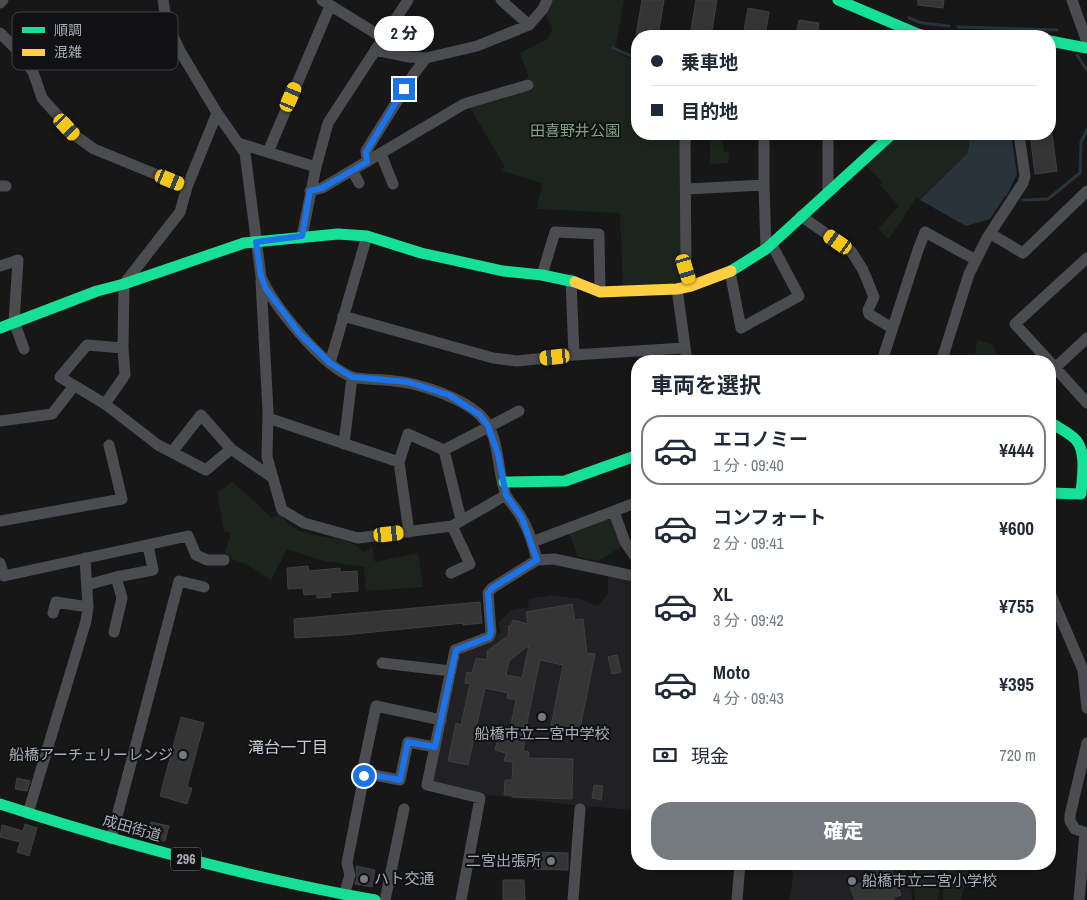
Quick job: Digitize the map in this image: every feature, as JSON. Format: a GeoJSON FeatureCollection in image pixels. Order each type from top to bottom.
{"type":"FeatureCollection","features":[{"type":"Feature","properties":{"kind":"main road"},"geometry":{"type":"LineString","coordinates":[[838,0],[909,30]]}},
{"type":"Feature","properties":{"kind":"main road"},"geometry":{"type":"LineString","coordinates":[[1056,43],[1087,48]]}},
{"type":"Feature","properties":{"kind":"main road"},"geometry":{"type":"LineString","coordinates":[[0,328],[98,291],[244,243],[302,236],[338,234],[367,236],[421,253],[510,272],[571,280],[600,292],[677,289],[730,272],[769,247],[885,140]]}},
{"type":"Feature","properties":{"kind":"main road"},"geometry":{"type":"LineString","coordinates":[[1056,426],[1084,447],[1081,494],[1056,493]]}},
{"type":"Feature","properties":{"kind":"main road"},"geometry":{"type":"LineString","coordinates":[[504,482],[565,481],[631,457]]}},
{"type":"Feature","properties":{"kind":"main road","name":"成田街道"},"geometry":{"type":"LineString","coordinates":[[0,804],[110,839],[213,866],[375,900]]}},
{"type":"Feature","properties":{"kind":"street"},"geometry":{"type":"LineString","coordinates":[[302,236],[310,191],[328,123],[408,0]]}},
{"type":"Feature","properties":{"kind":"street"},"geometry":{"type":"LineString","coordinates":[[500,0],[529,25]]}},
{"type":"Feature","properties":{"kind":"street"},"geometry":{"type":"LineString","coordinates":[[375,50],[409,57],[426,58],[477,46],[529,25],[544,9],[547,0]]}},
{"type":"Feature","properties":{"kind":"street"},"geometry":{"type":"LineString","coordinates":[[1072,0],[1087,42]]}},
{"type":"Feature","properties":{"kind":"street"},"geometry":{"type":"LineString","coordinates":[[268,152],[326,3],[383,38]]}},
{"type":"Feature","properties":{"kind":"street"},"geometry":{"type":"LineString","coordinates":[[0,33],[12,45]]}},
{"type":"Feature","properties":{"kind":"street"},"geometry":{"type":"LineString","coordinates":[[178,46],[217,113],[245,153],[261,276],[268,418],[267,457],[282,510],[304,523],[358,538],[409,532],[457,523],[506,495]]}},
{"type":"Feature","properties":{"kind":"street"},"geometry":{"type":"LineString","coordinates":[[367,162],[366,152],[414,74],[426,58]]}},
{"type":"Feature","properties":{"kind":"street"},"geometry":{"type":"LineString","coordinates":[[32,70],[42,98],[76,136],[94,149],[187,188]]}},
{"type":"Feature","properties":{"kind":"street"},"geometry":{"type":"LineString","coordinates":[[310,191],[322,188],[464,104],[528,85]]}},
{"type":"Feature","properties":{"kind":"street"},"geometry":{"type":"LineString","coordinates":[[105,404],[125,375],[123,348],[124,284],[180,212],[187,188],[217,113]]}},
{"type":"Feature","properties":{"kind":"street"},"geometry":{"type":"LineString","coordinates":[[685,140],[687,188],[686,269],[691,286]]}},
{"type":"Feature","properties":{"kind":"street"},"geometry":{"type":"LineString","coordinates":[[730,272],[741,328],[799,296],[769,247],[764,185],[766,140]]}},
{"type":"Feature","properties":{"kind":"street"},"geometry":{"type":"LineString","coordinates":[[828,140],[828,192]]}},
{"type":"Feature","properties":{"kind":"street"},"geometry":{"type":"LineString","coordinates":[[943,355],[969,274],[991,234],[1023,184],[1025,176],[1020,140]]}},
{"type":"Feature","properties":{"kind":"street"},"geometry":{"type":"LineString","coordinates":[[238,143],[316,167]]}},
{"type":"Feature","properties":{"kind":"street"},"geometry":{"type":"LineString","coordinates":[[381,154],[393,184]]}},
{"type":"Feature","properties":{"kind":"street"},"geometry":{"type":"LineString","coordinates":[[352,170],[359,184]]}},
{"type":"Feature","properties":{"kind":"street"},"geometry":{"type":"LineString","coordinates":[[687,188],[764,185]]}},
{"type":"Feature","properties":{"kind":"street"},"geometry":{"type":"LineString","coordinates":[[991,234],[1023,253],[1087,191]]}},
{"type":"Feature","properties":{"kind":"street"},"geometry":{"type":"LineString","coordinates":[[801,216],[851,251],[863,270],[874,297],[868,310],[869,314],[892,328]]}},
{"type":"Feature","properties":{"kind":"street"},"geometry":{"type":"LineString","coordinates":[[542,275],[555,232],[599,234],[600,292]]}},
{"type":"Feature","properties":{"kind":"street"},"geometry":{"type":"LineString","coordinates":[[884,355],[918,250],[926,232],[976,260]]}},
{"type":"Feature","properties":{"kind":"street"},"geometry":{"type":"LineString","coordinates":[[330,363],[367,236]]}},
{"type":"Feature","properties":{"kind":"street"},"geometry":{"type":"LineString","coordinates":[[1044,355],[1015,324],[1087,258]]}},
{"type":"Feature","properties":{"kind":"street"},"geometry":{"type":"LineString","coordinates":[[0,266],[18,260],[14,322],[24,349]]}},
{"type":"Feature","properties":{"kind":"street"},"geometry":{"type":"LineString","coordinates":[[261,276],[266,289],[300,334],[330,363],[352,377],[408,382],[449,395],[480,415],[488,426],[498,454],[506,495],[522,518],[537,560]]}},
{"type":"Feature","properties":{"kind":"street"},"geometry":{"type":"LineString","coordinates":[[571,280],[574,355]]}},
{"type":"Feature","properties":{"kind":"street"},"geometry":{"type":"LineString","coordinates":[[677,289],[686,355]]}},
{"type":"Feature","properties":{"kind":"street"},"geometry":{"type":"LineString","coordinates":[[343,316],[493,358],[517,361],[574,355],[684,348]]}},
{"type":"Feature","properties":{"kind":"street"},"geometry":{"type":"LineString","coordinates":[[1056,361],[1087,338]]}},
{"type":"Feature","properties":{"kind":"street"},"geometry":{"type":"LineString","coordinates":[[123,348],[87,345],[60,377],[105,404],[158,445],[206,470],[232,449]]}},
{"type":"Feature","properties":{"kind":"street"},"geometry":{"type":"LineString","coordinates":[[1056,368],[1087,403]]}},
{"type":"Feature","properties":{"kind":"street"},"geometry":{"type":"LineString","coordinates":[[344,444],[352,377]]}},
{"type":"Feature","properties":{"kind":"street"},"geometry":{"type":"LineString","coordinates":[[0,421],[52,414],[74,386]]}},
{"type":"Feature","properties":{"kind":"street"},"geometry":{"type":"LineString","coordinates":[[444,450],[519,410]]}},
{"type":"Feature","properties":{"kind":"street"},"geometry":{"type":"LineString","coordinates":[[172,452],[201,415],[232,449],[273,478]]}},
{"type":"Feature","properties":{"kind":"street"},"geometry":{"type":"LineString","coordinates":[[268,418],[399,462]]}},
{"type":"Feature","properties":{"kind":"street"},"geometry":{"type":"LineString","coordinates":[[409,532],[399,462],[408,434],[444,450]]}},
{"type":"Feature","properties":{"kind":"street"},"geometry":{"type":"LineString","coordinates":[[0,521],[122,499],[109,445]]}},
{"type":"Feature","properties":{"kind":"street"},"geometry":{"type":"LineString","coordinates":[[444,450],[457,523],[470,564],[451,573]]}},
{"type":"Feature","properties":{"kind":"street"},"geometry":{"type":"LineString","coordinates":[[532,542],[631,505]]}},
{"type":"Feature","properties":{"kind":"street"},"geometry":{"type":"LineString","coordinates":[[614,512],[625,542],[631,550]]}},
{"type":"Feature","properties":{"kind":"street"},"geometry":{"type":"LineString","coordinates":[[0,563],[4,576],[188,536],[196,555],[207,560],[224,560]]}},
{"type":"Feature","properties":{"kind":"street"},"geometry":{"type":"LineString","coordinates":[[87,585],[153,570],[148,545]]}},
{"type":"Feature","properties":{"kind":"street"},"geometry":{"type":"LineString","coordinates":[[28,813],[86,621],[88,606],[85,558]]}},
{"type":"Feature","properties":{"kind":"street"},"geometry":{"type":"LineString","coordinates":[[461,900],[480,798],[427,785],[456,650],[489,637],[491,632],[488,593],[492,588],[537,560],[554,559],[631,576]]}},
{"type":"Feature","properties":{"kind":"street"},"geometry":{"type":"LineString","coordinates":[[114,632],[122,598],[116,577]]}},
{"type":"Feature","properties":{"kind":"street"},"geometry":{"type":"LineString","coordinates":[[110,839],[179,581],[204,587]]}},
{"type":"Feature","properties":{"kind":"street"},"geometry":{"type":"LineString","coordinates":[[53,613],[56,602],[88,606]]}},
{"type":"Feature","properties":{"kind":"street"},"geometry":{"type":"LineString","coordinates":[[1056,606],[1083,670],[1087,708]]}},
{"type":"Feature","properties":{"kind":"street"},"geometry":{"type":"LineString","coordinates":[[1075,652],[1087,648]]}},
{"type":"Feature","properties":{"kind":"street"},"geometry":{"type":"LineString","coordinates":[[382,663],[451,671]]}},
{"type":"Feature","properties":{"kind":"street"},"geometry":{"type":"LineString","coordinates":[[344,895],[350,875],[347,863],[363,768],[376,706],[441,720]]}},
{"type":"Feature","properties":{"kind":"street"},"geometry":{"type":"LineString","coordinates":[[363,773],[400,780],[408,742],[435,747]]}},
{"type":"Feature","properties":{"kind":"street"},"geometry":{"type":"LineString","coordinates":[[1087,743],[1070,815],[1070,821],[1075,829],[1086,833],[1079,900],[1087,900]]}},
{"type":"Feature","properties":{"kind":"street"},"geometry":{"type":"LineString","coordinates":[[385,900],[404,809]]}},
{"type":"Feature","properties":{"kind":"street"},"geometry":{"type":"LineString","coordinates":[[573,900],[580,809]]}},
{"type":"Feature","properties":{"kind":"street"},"geometry":{"type":"LineString","coordinates":[[737,900],[740,870]]}},
{"type":"Feature","properties":{"kind":"street"},"geometry":{"type":"LineString","coordinates":[[299,900],[302,886]]}},
{"type":"Feature","properties":{"kind":"shaded area"},"geometry":{"type":"Polygon","coordinates":[[[969,140],[1012,140],[1017,174],[1006,197],[990,219],[966,226],[920,200],[967,154],[969,140]]]}},
{"type":"Feature","properties":{"kind":"shaded area","name":"船橋市立二宮中学校"},"geometry":{"type":"Polygon","coordinates":[[[608,574],[631,580],[631,810],[580,806],[479,794],[433,783],[458,652],[501,632],[498,623],[511,610],[528,607],[529,599],[552,595],[579,599],[598,606],[608,594],[608,574]]]}},
{"type":"Feature","properties":{"kind":"shaded area","name":"船橋市立二宮小学校"},"geometry":{"type":"Polygon","coordinates":[[[792,870],[906,870],[911,882],[912,900],[789,900],[793,879],[792,870]]]}},
{"type":"Feature","properties":{"kind":"green space","name":"田喜野井公園"},"geometry":{"type":"Polygon","coordinates":[[[550,0],[624,0],[616,46],[613,50],[631,59],[631,140],[684,140],[686,287],[623,291],[620,213],[537,209],[542,183],[499,170],[505,167],[469,106],[532,86],[520,53],[546,40],[553,29],[545,15],[550,0]]]}},
{"type":"Feature","properties":{"kind":"green space","name":"田喜野井公園"},"geometry":{"type":"Polygon","coordinates":[[[710,140],[722,140],[724,152],[729,152],[728,163],[710,164],[710,140]]]}},
{"type":"Feature","properties":{"kind":"green space"},"geometry":{"type":"Polygon","coordinates":[[[892,140],[969,140],[969,147],[964,158],[920,200],[917,197],[889,239],[878,229],[899,206],[880,185],[882,182],[866,165],[892,140]]]}},
{"type":"Feature","properties":{"kind":"green space"},"geometry":{"type":"Polygon","coordinates":[[[977,340],[992,344],[998,355],[975,355],[977,340]]]}},
{"type":"Feature","properties":{"kind":"green space"},"geometry":{"type":"Polygon","coordinates":[[[232,482],[272,518],[280,513],[289,524],[298,530],[308,534],[347,541],[363,551],[369,550],[372,546],[375,562],[418,553],[423,587],[366,591],[364,567],[324,561],[287,549],[271,580],[248,565],[224,556],[231,533],[224,531],[217,493],[232,482]]]}},
{"type":"Feature","properties":{"kind":"green space"},"geometry":{"type":"Polygon","coordinates":[[[608,517],[612,519],[623,546],[598,561],[578,557],[569,533],[608,517]]]}},
{"type":"Feature","properties":{"kind":"green space"},"geometry":{"type":"Polygon","coordinates":[[[909,870],[938,870],[940,884],[938,900],[915,900],[913,880],[909,870]]]}},
{"type":"Feature","properties":{"kind":"green space"},"geometry":{"type":"Polygon","coordinates":[[[942,870],[968,870],[961,900],[943,900],[942,870]]]}},
{"type":"Feature","properties":{"kind":"building"},"geometry":{"type":"Polygon","coordinates":[[[642,0],[664,0],[659,30],[637,30],[642,0]]]}},
{"type":"Feature","properties":{"kind":"building"},"geometry":{"type":"Polygon","coordinates":[[[696,0],[717,0],[712,30],[691,30],[696,0]]]}},
{"type":"Feature","properties":{"kind":"building"},"geometry":{"type":"Polygon","coordinates":[[[918,0],[944,0],[943,8],[918,5],[918,0]]]}},
{"type":"Feature","properties":{"kind":"building"},"geometry":{"type":"Polygon","coordinates":[[[748,8],[769,12],[766,30],[744,30],[748,8]]]}},
{"type":"Feature","properties":{"kind":"building"},"geometry":{"type":"Polygon","coordinates":[[[799,20],[819,23],[818,30],[797,30],[799,20]]]}},
{"type":"Feature","properties":{"kind":"building"},"geometry":{"type":"Polygon","coordinates":[[[1031,140],[1053,140],[1057,171],[1035,174],[1031,140]]]}},
{"type":"Feature","properties":{"kind":"building"},"geometry":{"type":"Polygon","coordinates":[[[308,566],[309,571],[340,568],[340,572],[357,571],[358,591],[330,593],[331,597],[317,598],[317,594],[304,595],[303,588],[288,589],[287,568],[308,566]]]}},
{"type":"Feature","properties":{"kind":"building"},"geometry":{"type":"Polygon","coordinates":[[[480,602],[482,623],[463,625],[463,623],[295,638],[294,619],[480,602]]]}},
{"type":"Feature","properties":{"kind":"building"},"geometry":{"type":"Polygon","coordinates":[[[572,604],[575,620],[583,619],[587,653],[595,654],[579,733],[564,731],[555,738],[550,731],[563,665],[540,660],[527,722],[523,751],[529,752],[528,758],[573,759],[572,799],[512,797],[512,795],[504,795],[505,780],[512,780],[513,762],[504,761],[506,753],[495,750],[501,727],[510,729],[516,700],[507,698],[508,693],[485,688],[468,765],[448,761],[456,723],[461,725],[470,684],[465,683],[467,672],[472,673],[476,658],[487,660],[487,651],[508,636],[509,625],[511,626],[513,620],[528,624],[526,612],[572,604]],[[529,645],[509,661],[506,675],[522,678],[529,645]]]}},
{"type":"Feature","properties":{"kind":"building"},"geometry":{"type":"Polygon","coordinates":[[[617,655],[621,672],[612,674],[608,657],[617,655]]]}},
{"type":"Feature","properties":{"kind":"building","name":"船橋アーチェリーレンジ"},"geometry":{"type":"Polygon","coordinates":[[[181,717],[204,723],[187,787],[192,788],[187,804],[160,796],[181,717]]]}},
{"type":"Feature","properties":{"kind":"building"},"geometry":{"type":"Polygon","coordinates":[[[17,778],[30,781],[27,791],[15,789],[17,778]]]}},
{"type":"Feature","properties":{"kind":"building"},"geometry":{"type":"Polygon","coordinates":[[[594,785],[603,786],[601,800],[592,798],[594,785]]]}},
{"type":"Feature","properties":{"kind":"building"},"geometry":{"type":"Polygon","coordinates":[[[151,822],[169,826],[165,841],[147,837],[151,822]]]}},
{"type":"Feature","properties":{"kind":"building"},"geometry":{"type":"Polygon","coordinates":[[[25,824],[37,828],[29,856],[17,852],[20,842],[0,837],[2,825],[23,831],[25,824]]]}},
{"type":"Feature","properties":{"kind":"building"},"geometry":{"type":"Polygon","coordinates":[[[534,852],[568,853],[568,870],[534,869],[534,852]]]}},
{"type":"Feature","properties":{"kind":"building","name":"ハト交通"},"geometry":{"type":"Polygon","coordinates":[[[356,866],[375,870],[372,887],[355,884],[357,877],[356,866]]]}},
{"type":"Feature","properties":{"kind":"building"},"geometry":{"type":"Polygon","coordinates":[[[872,870],[891,870],[901,895],[893,898],[894,900],[855,900],[850,887],[875,878],[872,870]]]}},
{"type":"Feature","properties":{"kind":"building"},"geometry":{"type":"Polygon","coordinates":[[[503,880],[524,880],[525,900],[503,900],[503,880]]]}},
{"type":"Feature","properties":{"kind":"waterway"},"geometry":{"type":"LineString","coordinates":[[909,18],[922,23],[949,26]]}},
{"type":"Feature","properties":{"kind":"waterway"},"geometry":{"type":"LineString","coordinates":[[958,27],[1057,30]]}},
{"type":"Feature","properties":{"kind":"waterway"},"geometry":{"type":"LineString","coordinates":[[613,48],[631,56]]}},
{"type":"Feature","properties":{"kind":"waterway"},"geometry":{"type":"LineString","coordinates":[[1077,55],[1087,70]]}},
{"type":"Feature","properties":{"kind":"waterway"},"geometry":{"type":"LineString","coordinates":[[1023,200],[1048,199],[1080,173],[1081,142],[1087,130]]}},
{"type":"Feature","properties":{"kind":"traffic: fast"},"geometry":{"type":"LineString","coordinates":[[838,0],[909,30]]}},
{"type":"Feature","properties":{"kind":"traffic: fast"},"geometry":{"type":"LineString","coordinates":[[1056,42],[1087,48]]}},
{"type":"Feature","properties":{"kind":"traffic: fast"},"geometry":{"type":"LineString","coordinates":[[731,271],[766,249],[885,140]]}},
{"type":"Feature","properties":{"kind":"traffic: fast"},"geometry":{"type":"LineString","coordinates":[[0,328],[97,291],[124,284],[244,243],[338,234],[367,236],[421,253],[503,271],[542,275],[575,282]]}},
{"type":"Feature","properties":{"kind":"traffic: fast"},"geometry":{"type":"LineString","coordinates":[[1056,426],[1076,440],[1083,459],[1081,494],[1056,493]]}},
{"type":"Feature","properties":{"kind":"traffic: fast"},"geometry":{"type":"LineString","coordinates":[[504,482],[565,481],[631,457]]}},
{"type":"Feature","properties":{"kind":"traffic: fast"},"geometry":{"type":"LineString","coordinates":[[0,804],[139,846],[280,881],[375,900]]}},
{"type":"Feature","properties":{"kind":"traffic: slow"},"geometry":{"type":"LineString","coordinates":[[575,282],[600,292],[677,289],[691,286],[731,271]]}},
{"type":"Feature","properties":{"kind":"place","name":"船橋市立二宮中学校"},"geometry":{"type":"Point","coordinates":[542,717]}},
{"type":"Feature","properties":{"kind":"place","name":"船橋アーチェリーレンジ"},"geometry":{"type":"Point","coordinates":[183,755]}},
{"type":"Feature","properties":{"kind":"place","name":"二宮出張所"},"geometry":{"type":"Point","coordinates":[551,861]}},
{"type":"Feature","properties":{"kind":"place","name":"ハト交通"},"geometry":{"type":"Point","coordinates":[364,879]}},
{"type":"Feature","properties":{"kind":"place","name":"船橋市立二宮小学校"},"geometry":{"type":"Point","coordinates":[852,881]}},
{"type":"Feature","properties":{"kind":"district","name":"滝台一丁目"},"geometry":{"type":"Point","coordinates":[288,747]}},
{"type":"Feature","properties":{"kind":"route"},"geometry":{"type":"LineString","coordinates":[[364,776],[363,773],[400,780],[408,742],[435,747],[456,650],[489,637],[491,632],[488,593],[492,588],[537,560],[522,518],[506,495],[498,454],[488,426],[480,415],[449,395],[408,382],[352,377],[330,363],[300,334],[266,289],[261,276],[256,242],[302,236],[310,191],[322,188],[367,162],[366,152],[404,89]]}}]}
